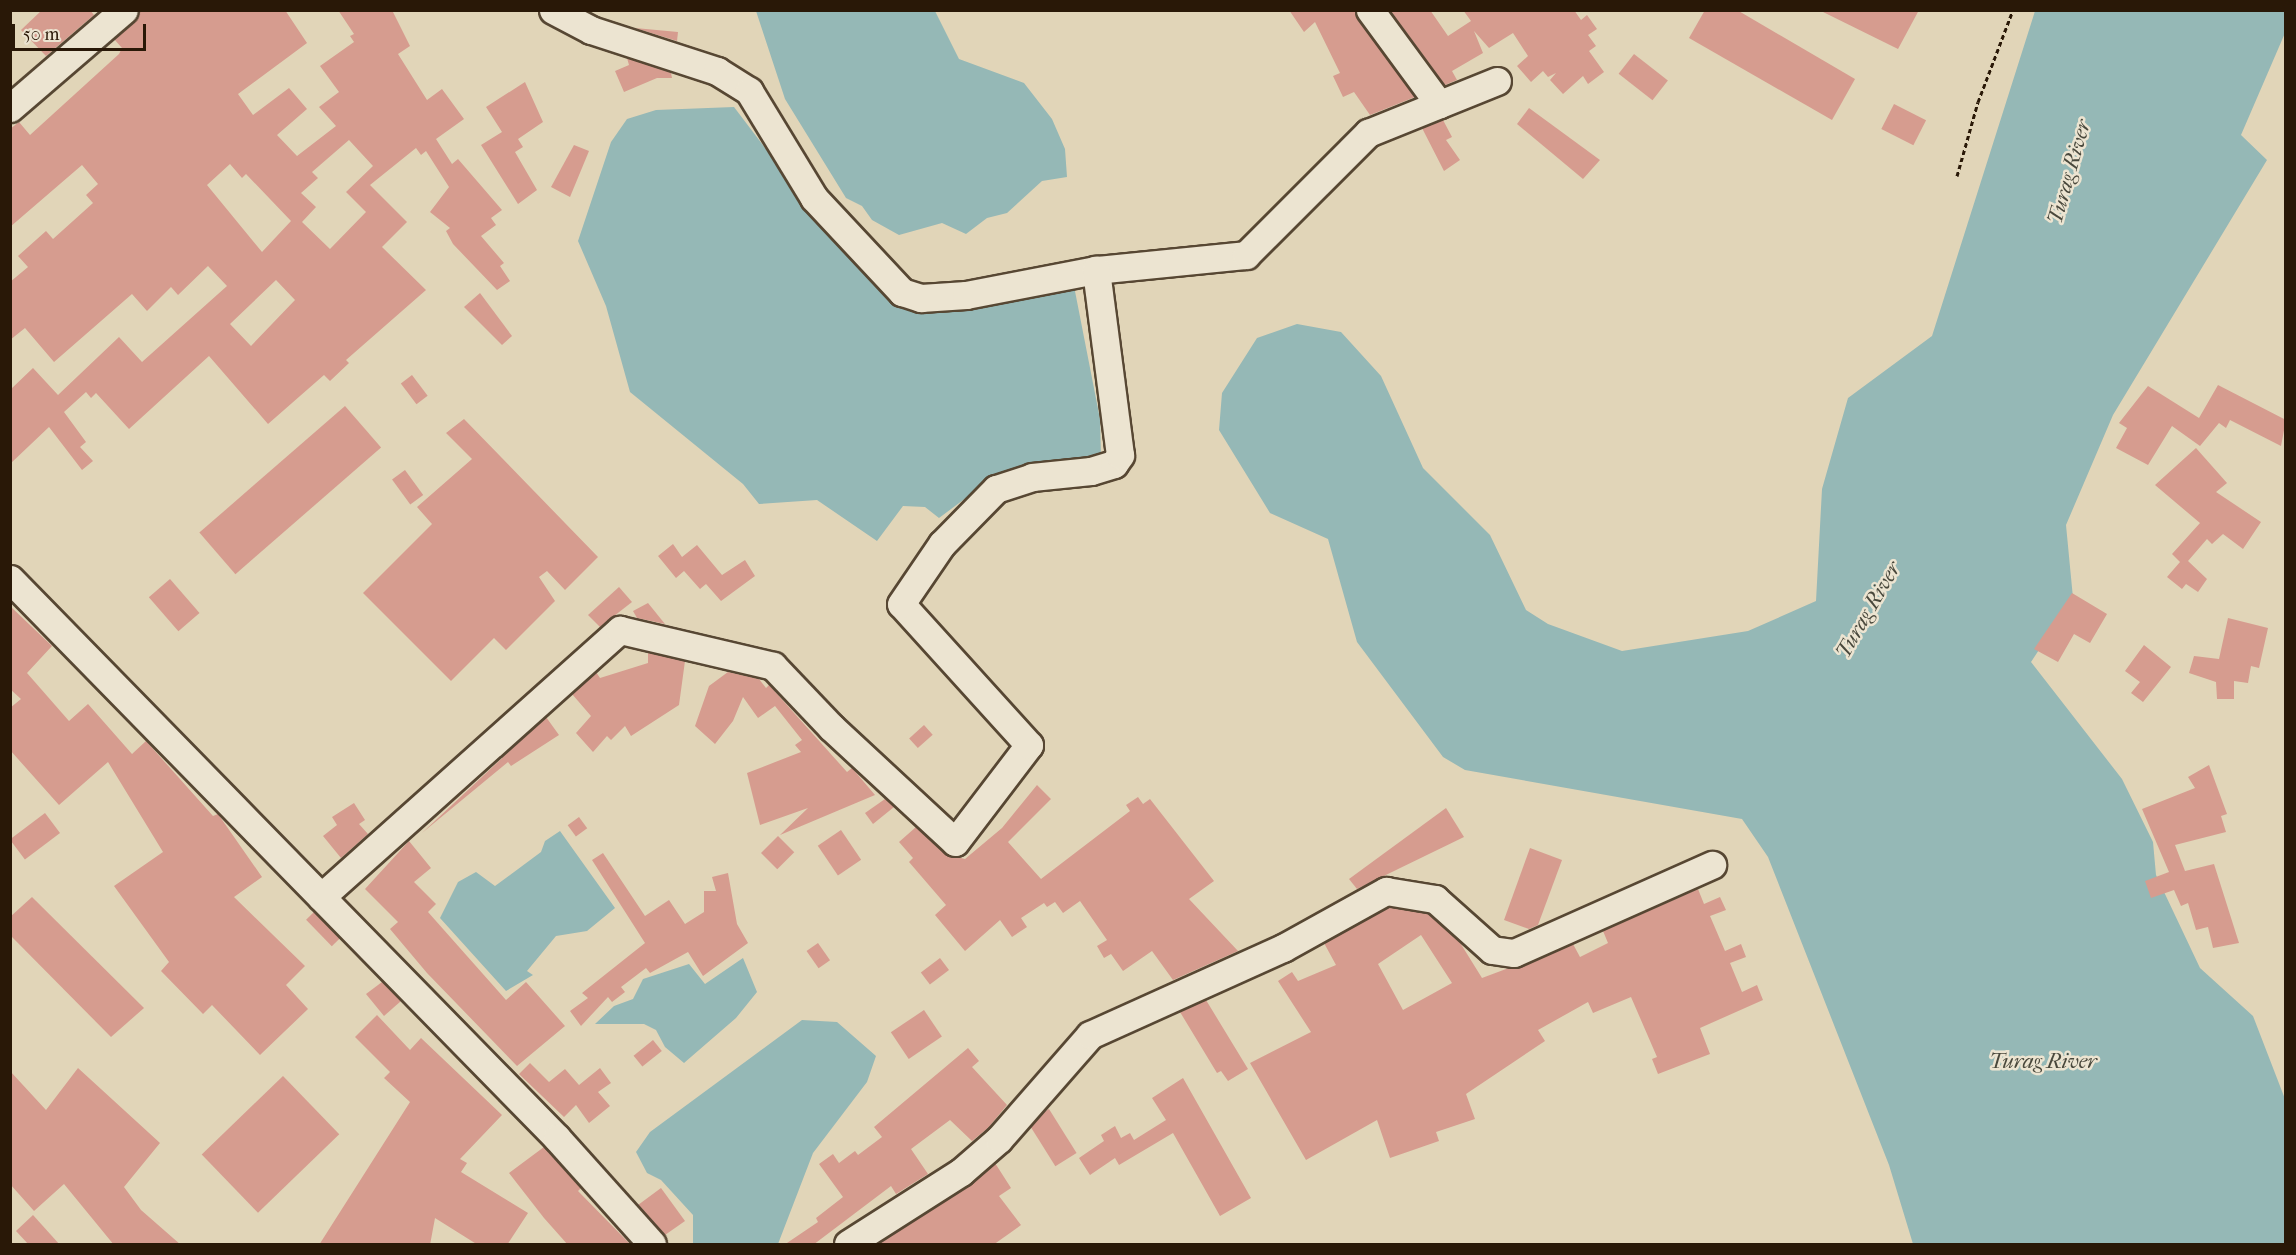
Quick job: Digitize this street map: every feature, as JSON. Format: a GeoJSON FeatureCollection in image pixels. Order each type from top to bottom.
{"type":"FeatureCollection","features":[{"type":"Feature","properties":{"kind":"street"},"geometry":{"type":"LineString","coordinates":[[10,108],[124,10]]}},
{"type":"Feature","properties":{"kind":"street"},"geometry":{"type":"LineString","coordinates":[[553,10],[591,30],[717,71],[749,91],[814,198],[902,292],[921,298],[966,295],[1096,270],[1246,255],[1368,133],[1497,81]]}},
{"type":"Feature","properties":{"kind":"street"},"geometry":{"type":"LineString","coordinates":[[1370,10],[1439,104]]}},
{"type":"Feature","properties":{"kind":"street"},"geometry":{"type":"LineString","coordinates":[[321,897],[620,630],[773,666],[831,727],[955,842],[1029,745],[901,604],[942,544],[996,489],[1032,477],[1090,471],[1114,464],[1120,455],[1096,270]]}},
{"type":"Feature","properties":{"kind":"street"},"geometry":{"type":"LineString","coordinates":[[10,579],[557,1137],[652,1245]]}},
{"type":"Feature","properties":{"kind":"street"},"geometry":{"type":"LineString","coordinates":[[848,1245],[961,1172],[999,1139],[1090,1035],[1283,948],[1386,891],[1435,899],[1492,950],[1514,953],[1712,865]]}},
{"type":"Feature","properties":{"kind":"path"},"geometry":{"type":"LineString","coordinates":[[1957,176],[1978,102],[2013,10]]}},
{"type":"Feature","properties":{"kind":"water"},"geometry":{"type":"Polygon","coordinates":[[[756,11],[935,11],[959,59],[1024,83],[1052,119],[1065,149],[1067,177],[1042,181],[1007,213],[987,218],[966,234],[942,223],[899,235],[872,220],[862,206],[846,198],[785,99],[756,11]]]}},
{"type":"Feature","properties":{"kind":"water","name":"Turag River"},"geometry":{"type":"Polygon","coordinates":[[[2035,11],[2285,11],[2285,33],[2241,135],[2267,160],[2113,415],[2066,525],[2073,598],[2031,662],[2122,779],[2153,842],[2156,875],[2200,968],[2253,1016],[2285,1099],[2285,1244],[1913,1244],[1889,1165],[1768,857],[1742,819],[1465,770],[1443,757],[1357,642],[1328,539],[1270,513],[1219,430],[1222,393],[1257,338],[1297,324],[1341,332],[1381,376],[1423,468],[1490,535],[1526,610],[1548,624],[1622,651],[1748,631],[1816,601],[1822,489],[1848,398],[1932,336],[2035,11]]]}},
{"type":"Feature","properties":{"kind":"water"},"geometry":{"type":"Polygon","coordinates":[[[734,107],[840,247],[906,308],[946,310],[1073,281],[1100,419],[1101,457],[994,477],[939,518],[925,507],[903,506],[877,541],[817,500],[759,504],[743,484],[630,392],[606,306],[578,241],[611,142],[627,119],[656,110],[734,107]]]}},
{"type":"Feature","properties":{"kind":"water"},"geometry":{"type":"Polygon","coordinates":[[[560,831],[615,908],[587,931],[556,936],[527,971],[533,975],[506,991],[440,918],[458,882],[476,872],[495,886],[541,852],[545,841],[560,831]]]}},
{"type":"Feature","properties":{"kind":"water"},"geometry":{"type":"Polygon","coordinates":[[[743,958],[757,992],[736,1018],[684,1063],[665,1047],[656,1030],[644,1024],[595,1024],[614,1006],[633,999],[643,979],[689,964],[705,984],[743,958]]]}},
{"type":"Feature","properties":{"kind":"water"},"geometry":{"type":"Polygon","coordinates":[[[802,1020],[837,1022],[876,1056],[867,1082],[813,1153],[778,1244],[693,1244],[693,1215],[661,1180],[647,1173],[636,1152],[650,1132],[802,1020]]]}},
{"type":"Feature","properties":{"kind":"building"},"geometry":{"type":"Polygon","coordinates":[[[42,10],[90,10],[94,15],[46,56],[21,30],[42,10]]]}},
{"type":"Feature","properties":{"kind":"building"},"geometry":{"type":"Polygon","coordinates":[[[139,10],[285,10],[307,43],[238,94],[253,115],[289,88],[307,109],[277,135],[297,156],[336,126],[319,107],[339,92],[320,66],[354,42],[350,36],[354,34],[338,10],[392,10],[410,46],[398,54],[427,100],[442,89],[464,119],[436,139],[452,164],[458,159],[502,210],[491,218],[496,225],[481,236],[504,263],[500,266],[510,281],[497,290],[453,244],[446,231],[450,228],[430,212],[449,187],[426,151],[421,155],[416,148],[370,185],[407,222],[382,247],[426,290],[346,360],[349,363],[330,381],[324,375],[268,424],[209,356],[129,429],[96,393],[91,398],[86,392],[64,412],[86,442],[80,447],[93,461],[82,470],[49,427],[10,464],[10,390],[33,368],[58,395],[119,337],[142,362],[227,286],[208,266],[178,295],[171,287],[147,311],[132,294],[54,362],[25,328],[10,340],[10,282],[28,267],[18,256],[46,231],[53,239],[93,203],[86,195],[98,184],[82,165],[10,227],[10,129],[19,122],[30,135],[119,54],[122,48],[114,39],[135,22],[139,10]],[[349,140],[312,172],[318,178],[301,193],[316,207],[302,222],[330,249],[366,212],[346,192],[373,166],[349,140]],[[230,164],[207,185],[262,252],[291,221],[246,174],[242,178],[230,164]],[[276,280],[230,324],[251,346],[295,300],[276,280]]]}},
{"type":"Feature","properties":{"kind":"building"},"geometry":{"type":"Polygon","coordinates":[[[1289,10],[1354,10],[1415,97],[1370,115],[1354,92],[1343,97],[1333,76],[1340,73],[1315,22],[1304,32],[1289,10]]]}},
{"type":"Feature","properties":{"kind":"building"},"geometry":{"type":"Polygon","coordinates":[[[1390,10],[1430,10],[1448,36],[1471,21],[1463,10],[1574,10],[1581,20],[1587,15],[1597,29],[1588,35],[1596,46],[1589,51],[1604,72],[1588,84],[1583,76],[1563,94],[1550,80],[1556,73],[1548,77],[1543,71],[1531,82],[1517,66],[1528,56],[1513,33],[1489,48],[1474,31],[1483,53],[1452,71],[1457,80],[1445,85],[1390,10]]]}},
{"type":"Feature","properties":{"kind":"building"},"geometry":{"type":"Polygon","coordinates":[[[1705,10],[1737,10],[1855,79],[1832,120],[1689,38],[1705,10]]]}},
{"type":"Feature","properties":{"kind":"building"},"geometry":{"type":"Polygon","coordinates":[[[1819,10],[1919,10],[1898,49],[1819,10]]]}},
{"type":"Feature","properties":{"kind":"building"},"geometry":{"type":"Polygon","coordinates":[[[635,28],[678,32],[677,41],[635,28]]]}},
{"type":"Feature","properties":{"kind":"building"},"geometry":{"type":"Polygon","coordinates":[[[1634,54],[1668,80],[1652,100],[1619,74],[1634,54]]]}},
{"type":"Feature","properties":{"kind":"building"},"geometry":{"type":"Polygon","coordinates":[[[627,58],[671,73],[672,78],[657,78],[624,92],[615,71],[629,65],[627,58]]]}},
{"type":"Feature","properties":{"kind":"building"},"geometry":{"type":"Polygon","coordinates":[[[525,82],[543,122],[518,139],[523,147],[515,152],[537,190],[518,204],[481,145],[502,132],[486,107],[525,82]]]}},
{"type":"Feature","properties":{"kind":"building"},"geometry":{"type":"Polygon","coordinates":[[[1894,104],[1926,120],[1913,145],[1881,129],[1894,104]]]}},
{"type":"Feature","properties":{"kind":"building"},"geometry":{"type":"Polygon","coordinates":[[[1529,108],[1600,160],[1583,179],[1517,124],[1529,108]]]}},
{"type":"Feature","properties":{"kind":"building"},"geometry":{"type":"Polygon","coordinates":[[[1443,120],[1452,137],[1446,140],[1460,160],[1444,171],[1422,128],[1443,120]]]}},
{"type":"Feature","properties":{"kind":"building"},"geometry":{"type":"Polygon","coordinates":[[[574,145],[589,151],[570,197],[551,187],[574,145]]]}},
{"type":"Feature","properties":{"kind":"building"},"geometry":{"type":"Polygon","coordinates":[[[480,293],[512,336],[502,345],[464,307],[480,293]]]}},
{"type":"Feature","properties":{"kind":"building"},"geometry":{"type":"Polygon","coordinates":[[[412,375],[428,396],[416,404],[401,383],[412,375]]]}},
{"type":"Feature","properties":{"kind":"building"},"geometry":{"type":"Polygon","coordinates":[[[2218,385],[2286,420],[2281,446],[2230,420],[2226,428],[2219,423],[2200,446],[2172,426],[2148,465],[2116,448],[2127,428],[2119,423],[2148,386],[2199,418],[2218,385]]]}},
{"type":"Feature","properties":{"kind":"building"},"geometry":{"type":"Polygon","coordinates":[[[345,406],[381,448],[235,574],[199,533],[345,406]]]}},
{"type":"Feature","properties":{"kind":"building"},"geometry":{"type":"Polygon","coordinates":[[[464,419],[598,557],[565,590],[547,571],[539,577],[555,601],[506,650],[494,638],[451,681],[363,593],[432,524],[417,507],[472,459],[446,433],[464,419]]]}},
{"type":"Feature","properties":{"kind":"building"},"geometry":{"type":"Polygon","coordinates":[[[2196,448],[2227,483],[2216,492],[2261,522],[2243,549],[2223,534],[2212,544],[2207,539],[2188,561],[2207,579],[2198,592],[2186,584],[2182,589],[2167,577],[2180,562],[2172,554],[2200,523],[2155,485],[2196,448]]]}},
{"type":"Feature","properties":{"kind":"building"},"geometry":{"type":"Polygon","coordinates":[[[405,470],[423,495],[410,504],[392,479],[405,470]]]}},
{"type":"Feature","properties":{"kind":"building"},"geometry":{"type":"Polygon","coordinates":[[[673,544],[682,557],[697,545],[722,575],[745,560],[755,576],[721,601],[706,584],[700,589],[684,571],[676,578],[658,556],[673,544]]]}},
{"type":"Feature","properties":{"kind":"building"},"geometry":{"type":"Polygon","coordinates":[[[170,579],[200,613],[178,631],[149,597],[170,579]]]}},
{"type":"Feature","properties":{"kind":"building"},"geometry":{"type":"Polygon","coordinates":[[[619,587],[632,602],[600,627],[588,615],[619,587]]]}},
{"type":"Feature","properties":{"kind":"building"},"geometry":{"type":"Polygon","coordinates":[[[2072,593],[2107,614],[2090,643],[2074,634],[2058,662],[2034,649],[2072,593]]]}},
{"type":"Feature","properties":{"kind":"building"},"geometry":{"type":"Polygon","coordinates":[[[648,603],[665,624],[637,618],[633,611],[648,603]]]}},
{"type":"Feature","properties":{"kind":"building"},"geometry":{"type":"Polygon","coordinates":[[[10,606],[52,646],[27,673],[69,721],[88,704],[132,754],[146,741],[213,816],[218,814],[262,877],[234,897],[305,966],[286,985],[308,1009],[260,1055],[212,1005],[203,1014],[161,971],[169,962],[114,886],[163,852],[108,762],[59,805],[10,750],[10,708],[21,699],[10,689],[10,606]]]}},
{"type":"Feature","properties":{"kind":"building"},"geometry":{"type":"Polygon","coordinates":[[[2228,618],[2268,628],[2259,668],[2251,666],[2248,683],[2234,681],[2234,699],[2217,699],[2216,682],[2189,673],[2194,656],[2219,659],[2228,618]]]}},
{"type":"Feature","properties":{"kind":"building"},"geometry":{"type":"Polygon","coordinates":[[[2144,645],[2171,667],[2143,702],[2131,693],[2140,682],[2125,671],[2144,645]]]}},
{"type":"Feature","properties":{"kind":"building"},"geometry":{"type":"Polygon","coordinates":[[[648,653],[685,661],[679,705],[631,736],[625,726],[611,740],[607,736],[593,752],[576,733],[591,716],[572,694],[596,672],[600,678],[648,663],[648,653]]]}},
{"type":"Feature","properties":{"kind":"building"},"geometry":{"type":"Polygon","coordinates":[[[728,672],[759,679],[766,688],[769,685],[847,772],[852,768],[875,795],[780,835],[808,808],[760,825],[747,773],[801,752],[795,745],[802,740],[775,706],[758,718],[743,697],[733,721],[715,744],[695,726],[709,686],[728,672]]]}},
{"type":"Feature","properties":{"kind":"building"},"geometry":{"type":"Polygon","coordinates":[[[546,717],[559,735],[511,766],[508,762],[422,833],[546,717]]]}},
{"type":"Feature","properties":{"kind":"building"},"geometry":{"type":"Polygon","coordinates":[[[924,725],[933,735],[918,748],[909,738],[924,725]]]}},
{"type":"Feature","properties":{"kind":"building"},"geometry":{"type":"Polygon","coordinates":[[[2209,765],[2227,814],[2221,816],[2226,832],[2175,845],[2185,871],[2214,864],[2239,943],[2213,948],[2208,927],[2196,930],[2188,903],[2181,906],[2174,890],[2151,898],[2145,881],[2169,872],[2142,809],[2195,788],[2188,777],[2209,765]]]}},
{"type":"Feature","properties":{"kind":"building"},"geometry":{"type":"Polygon","coordinates":[[[1037,785],[1051,799],[1008,842],[1041,879],[1130,811],[1126,805],[1138,797],[1143,804],[1150,799],[1214,881],[1189,899],[1238,951],[1173,980],[1152,951],[1123,971],[1111,954],[1104,958],[1097,946],[1107,940],[1080,901],[1063,913],[1055,902],[1047,907],[1044,903],[1021,918],[1027,927],[1012,937],[1000,920],[965,951],[935,915],[946,905],[909,862],[913,858],[899,842],[916,827],[945,854],[965,859],[1002,828],[1037,785]]]}},
{"type":"Feature","properties":{"kind":"building"},"geometry":{"type":"Polygon","coordinates":[[[885,799],[894,807],[873,824],[865,813],[885,799]]]}},
{"type":"Feature","properties":{"kind":"building"},"geometry":{"type":"Polygon","coordinates":[[[354,803],[365,820],[359,824],[368,834],[341,858],[323,836],[337,825],[332,817],[354,803]]]}},
{"type":"Feature","properties":{"kind":"building"},"geometry":{"type":"Polygon","coordinates":[[[1446,808],[1464,837],[1357,889],[1349,879],[1446,808]]]}},
{"type":"Feature","properties":{"kind":"building"},"geometry":{"type":"Polygon","coordinates":[[[45,813],[60,833],[25,859],[10,839],[45,813]]]}},
{"type":"Feature","properties":{"kind":"building"},"geometry":{"type":"Polygon","coordinates":[[[579,817],[587,828],[576,837],[568,825],[579,817]]]}},
{"type":"Feature","properties":{"kind":"building"},"geometry":{"type":"Polygon","coordinates":[[[841,830],[861,860],[838,876],[818,846],[841,830]]]}},
{"type":"Feature","properties":{"kind":"building"},"geometry":{"type":"Polygon","coordinates":[[[778,836],[794,852],[777,869],[761,853],[778,836]]]}},
{"type":"Feature","properties":{"kind":"building"},"geometry":{"type":"Polygon","coordinates":[[[409,841],[431,868],[414,882],[436,904],[428,912],[506,1000],[526,982],[565,1026],[517,1066],[427,973],[390,929],[398,922],[365,889],[409,841]]]}},
{"type":"Feature","properties":{"kind":"building"},"geometry":{"type":"Polygon","coordinates":[[[1530,848],[1562,860],[1538,925],[1529,929],[1504,920],[1530,848]]]}},
{"type":"Feature","properties":{"kind":"building"},"geometry":{"type":"Polygon","coordinates":[[[603,853],[645,916],[669,900],[685,924],[704,912],[704,891],[716,891],[712,877],[728,873],[737,924],[748,943],[703,976],[688,952],[650,973],[646,968],[621,987],[625,992],[612,1002],[608,997],[581,1026],[570,1011],[588,998],[582,993],[645,943],[592,860],[603,853]]]}},
{"type":"Feature","properties":{"kind":"building"},"geometry":{"type":"Polygon","coordinates":[[[1698,889],[1704,904],[1720,897],[1726,910],[1710,916],[1725,951],[1741,944],[1746,957],[1730,963],[1742,992],[1757,985],[1763,1000],[1700,1028],[1710,1054],[1658,1074],[1652,1059],[1657,1057],[1631,997],[1593,1013],[1588,1002],[1538,1030],[1545,1041],[1466,1094],[1475,1119],[1436,1132],[1439,1141],[1390,1158],[1377,1120],[1306,1160],[1250,1063],[1311,1032],[1278,981],[1292,972],[1298,981],[1336,965],[1324,943],[1389,907],[1428,914],[1459,941],[1482,978],[1573,944],[1580,957],[1608,943],[1603,931],[1698,889]],[[1421,935],[1378,964],[1403,1010],[1452,983],[1421,935]]]}},
{"type":"Feature","properties":{"kind":"building"},"geometry":{"type":"Polygon","coordinates":[[[32,897],[144,1008],[111,1037],[10,935],[10,917],[32,897]]]}},
{"type":"Feature","properties":{"kind":"building"},"geometry":{"type":"Polygon","coordinates":[[[314,912],[340,939],[332,946],[306,920],[314,912]]]}},
{"type":"Feature","properties":{"kind":"building"},"geometry":{"type":"Polygon","coordinates":[[[818,943],[830,960],[819,968],[807,951],[818,943]]]}},
{"type":"Feature","properties":{"kind":"building"},"geometry":{"type":"Polygon","coordinates":[[[940,958],[949,970],[930,984],[921,972],[940,958]]]}},
{"type":"Feature","properties":{"kind":"building"},"geometry":{"type":"Polygon","coordinates":[[[382,982],[401,1001],[384,1016],[366,994],[382,982]]]}},
{"type":"Feature","properties":{"kind":"building"},"geometry":{"type":"Polygon","coordinates":[[[1206,1000],[1248,1069],[1228,1081],[1221,1071],[1217,1073],[1180,1012],[1206,1000]]]}},
{"type":"Feature","properties":{"kind":"building"},"geometry":{"type":"Polygon","coordinates":[[[924,1010],[942,1037],[909,1059],[891,1032],[924,1010]]]}},
{"type":"Feature","properties":{"kind":"building"},"geometry":{"type":"Polygon","coordinates":[[[377,1015],[410,1050],[421,1038],[502,1115],[460,1159],[467,1163],[461,1172],[528,1213],[507,1245],[478,1245],[435,1218],[430,1245],[319,1245],[410,1102],[384,1078],[390,1072],[355,1037],[377,1015]]]}},
{"type":"Feature","properties":{"kind":"building"},"geometry":{"type":"Polygon","coordinates":[[[653,1040],[662,1051],[642,1067],[634,1056],[653,1040]]]}},
{"type":"Feature","properties":{"kind":"building"},"geometry":{"type":"Polygon","coordinates":[[[968,1048],[979,1061],[972,1067],[1007,1105],[988,1128],[972,1141],[950,1120],[911,1149],[928,1174],[896,1194],[891,1186],[813,1245],[784,1245],[818,1222],[816,1218],[843,1197],[819,1164],[833,1154],[839,1163],[855,1151],[858,1155],[882,1137],[874,1127],[968,1048]]]}},
{"type":"Feature","properties":{"kind":"building"},"geometry":{"type":"Polygon","coordinates":[[[530,1063],[549,1082],[565,1069],[579,1085],[600,1068],[611,1083],[598,1092],[610,1106],[589,1123],[576,1105],[564,1117],[519,1074],[530,1063]]]}},
{"type":"Feature","properties":{"kind":"building"},"geometry":{"type":"Polygon","coordinates":[[[78,1068],[160,1143],[124,1187],[141,1210],[181,1245],[114,1245],[64,1184],[34,1211],[10,1184],[10,1071],[46,1110],[78,1068]]]}},
{"type":"Feature","properties":{"kind":"building"},"geometry":{"type":"Polygon","coordinates":[[[283,1076],[339,1134],[258,1213],[202,1154],[283,1076]]]}},
{"type":"Feature","properties":{"kind":"building"},"geometry":{"type":"Polygon","coordinates":[[[1183,1078],[1251,1198],[1220,1216],[1173,1133],[1119,1165],[1115,1158],[1090,1175],[1079,1158],[1104,1141],[1101,1135],[1115,1126],[1121,1138],[1130,1133],[1134,1140],[1166,1120],[1152,1098],[1183,1078]]]}},
{"type":"Feature","properties":{"kind":"building"},"geometry":{"type":"Polygon","coordinates":[[[1049,1109],[1077,1153],[1055,1166],[1028,1122],[1049,1109]]]}},
{"type":"Feature","properties":{"kind":"building"},"geometry":{"type":"Polygon","coordinates":[[[544,1147],[581,1188],[578,1191],[631,1245],[568,1245],[544,1218],[509,1173],[544,1147]]]}},
{"type":"Feature","properties":{"kind":"building"},"geometry":{"type":"Polygon","coordinates":[[[995,1163],[1011,1188],[999,1196],[1021,1225],[993,1245],[877,1245],[970,1185],[995,1163]]]}},
{"type":"Feature","properties":{"kind":"building"},"geometry":{"type":"Polygon","coordinates":[[[661,1188],[685,1221],[665,1235],[638,1205],[661,1188]]]}},
{"type":"Feature","properties":{"kind":"building"},"geometry":{"type":"Polygon","coordinates":[[[33,1215],[60,1245],[29,1245],[16,1231],[33,1215]]]}}]}
